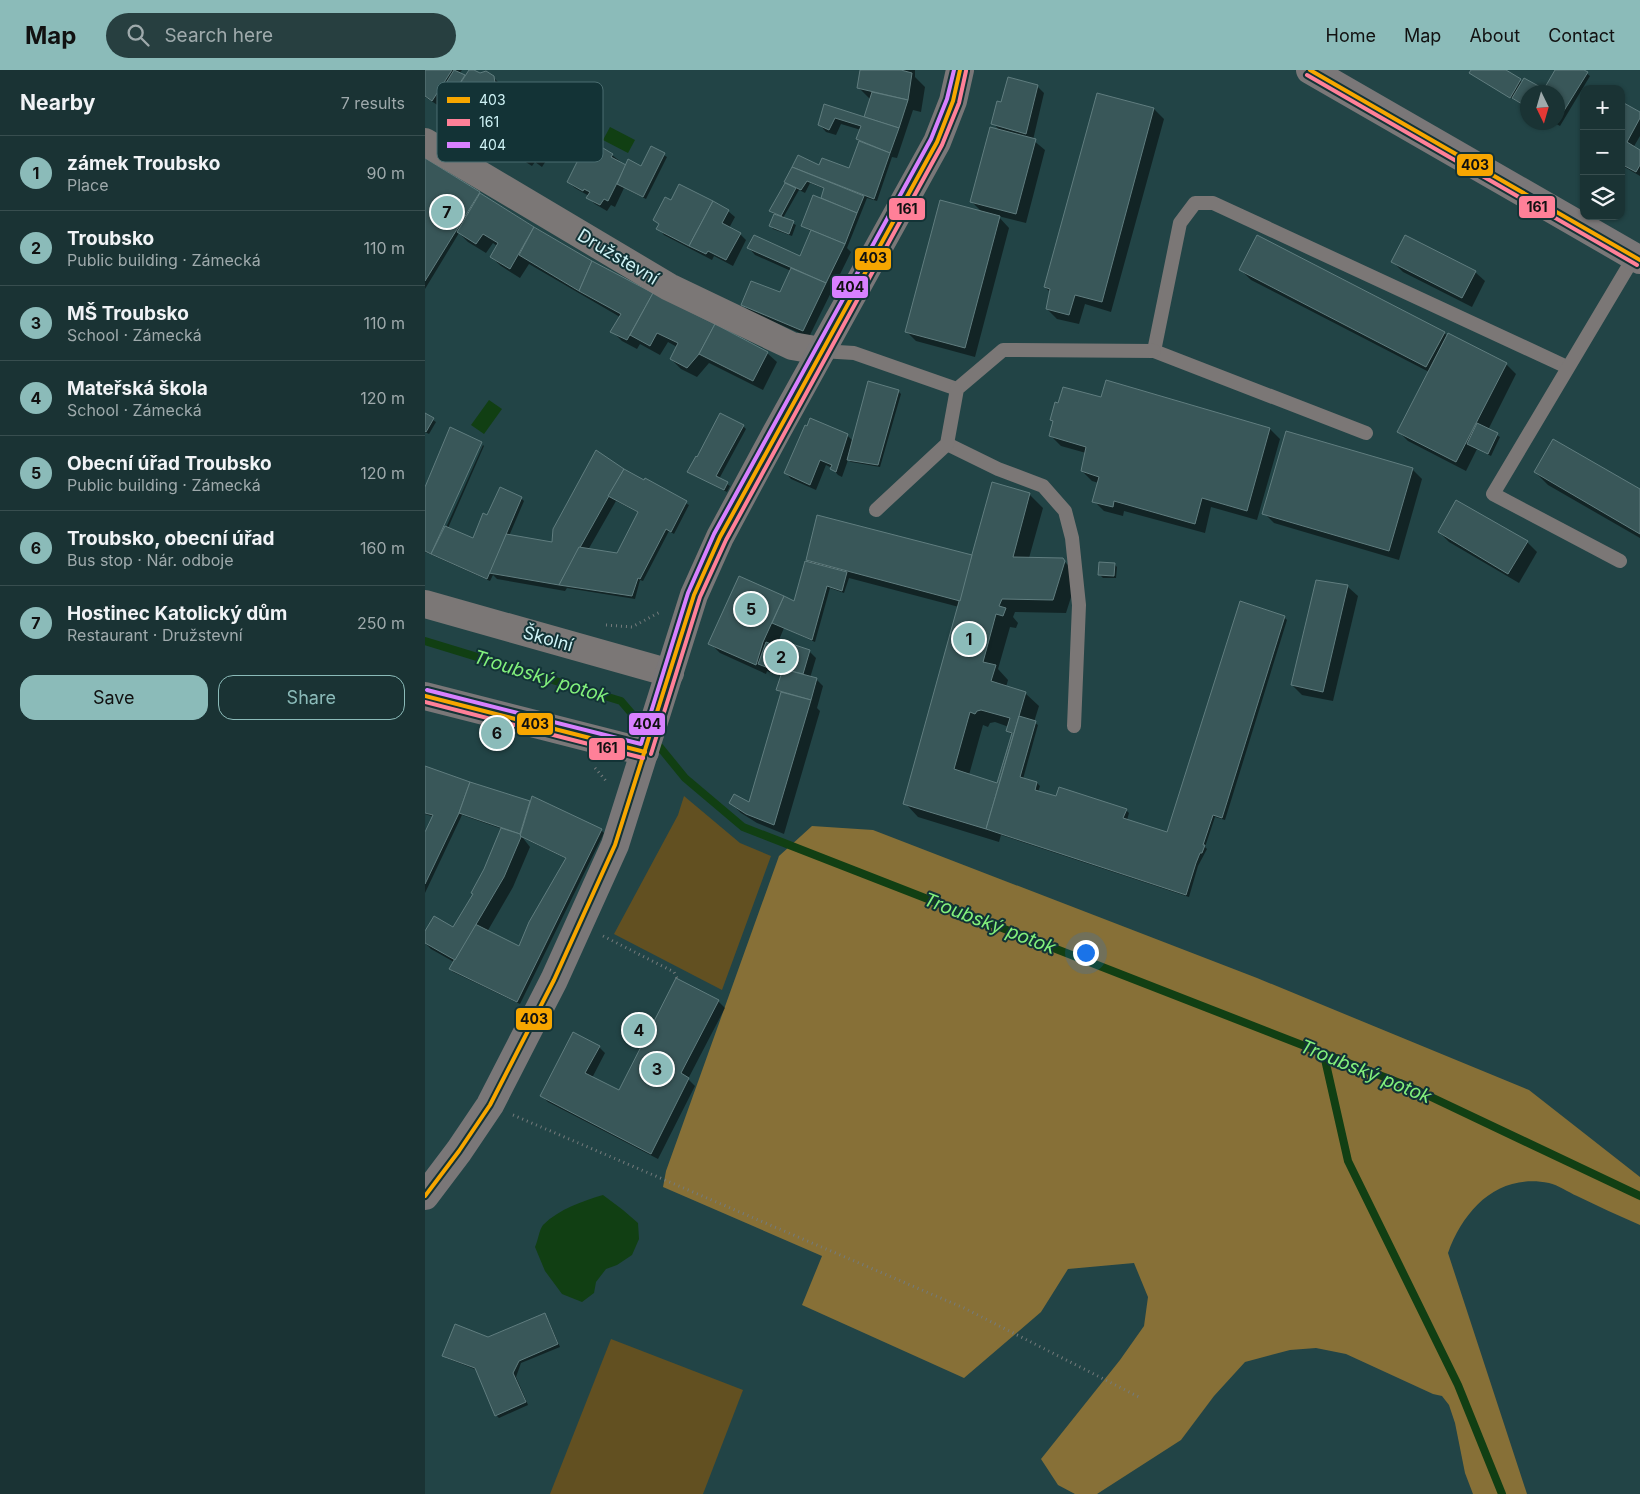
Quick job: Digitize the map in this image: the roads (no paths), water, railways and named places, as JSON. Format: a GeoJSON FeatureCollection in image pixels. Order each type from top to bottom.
{"type":"FeatureCollection","features":[{"type":"Feature","properties":{"kind":"street"},"geometry":{"type":"LineString","coordinates":[[425,1196],[459,1151],[490,1104],[554,980],[615,845],[694,595],[720,537],[937,142],[953,101],[961,70]]}},
{"type":"Feature","properties":{"kind":"street"},"geometry":{"type":"LineString","coordinates":[[1310,70],[1637,258]]}},
{"type":"Feature","properties":{"kind":"street","name":"Družstevní"},"geometry":{"type":"LineString","coordinates":[[425,142],[437,149]]}},
{"type":"Feature","properties":{"kind":"street","name":"Družstevní"},"geometry":{"type":"LineString","coordinates":[[459,162],[669,287],[792,346],[821,351]]}},
{"type":"Feature","properties":{"kind":"street","name":"Školní"},"geometry":{"type":"LineString","coordinates":[[425,604],[670,673]]}},
{"type":"Feature","properties":{"kind":"street"},"geometry":{"type":"LineString","coordinates":[[425,696],[647,746]]}},
{"type":"Feature","properties":{"kind":"lane"},"geometry":{"type":"LineString","coordinates":[[1153,351],[1180,223],[1195,203],[1213,203],[1567,367]]}},
{"type":"Feature","properties":{"kind":"lane"},"geometry":{"type":"LineString","coordinates":[[1620,561],[1493,494],[1567,367],[1637,258]]}},
{"type":"Feature","properties":{"kind":"lane"},"geometry":{"type":"LineString","coordinates":[[876,510],[947,444],[957,389],[1003,350],[1153,351],[1366,433]]}},
{"type":"Feature","properties":{"kind":"lane"},"geometry":{"type":"LineString","coordinates":[[821,351],[854,353],[957,389]]}},
{"type":"Feature","properties":{"kind":"lane"},"geometry":{"type":"LineString","coordinates":[[947,444],[999,469],[1043,486],[1065,511],[1072,538],[1079,604],[1074,726]]}},
{"type":"Feature","properties":{"kind":"waterway","name":"Troubský potok"},"geometry":{"type":"LineString","coordinates":[[425,641],[621,701],[645,729]]}},
{"type":"Feature","properties":{"kind":"waterway","name":"Troubský potok"},"geometry":{"type":"LineString","coordinates":[[654,740],[685,778],[743,827],[1410,1087],[1640,1196]]}},
{"type":"Feature","properties":{"kind":"waterway"},"geometry":{"type":"LineString","coordinates":[[1324,1055],[1348,1161],[1458,1385],[1502,1494]]}},
{"type":"Feature","properties":{"kind":"place","name":"Hostinec Katolický dům"},"geometry":{"type":"Point","coordinates":[447,212]}},
{"type":"Feature","properties":{"kind":"place","name":"Obecní úřad Troubsko"},"geometry":{"type":"Point","coordinates":[751,609]}},
{"type":"Feature","properties":{"kind":"place","name":"zámek Troubsko"},"geometry":{"type":"Point","coordinates":[969,639]}},
{"type":"Feature","properties":{"kind":"place","name":"Troubsko"},"geometry":{"type":"Point","coordinates":[781,657]}},
{"type":"Feature","properties":{"kind":"place","name":"Troubsko, obecní úřad"},"geometry":{"type":"Point","coordinates":[497,733]}},
{"type":"Feature","properties":{"kind":"place","name":"Mateřská škola"},"geometry":{"type":"Point","coordinates":[639,1030]}},
{"type":"Feature","properties":{"kind":"place","name":"MŠ Troubsko"},"geometry":{"type":"Point","coordinates":[657,1069]}}]}
